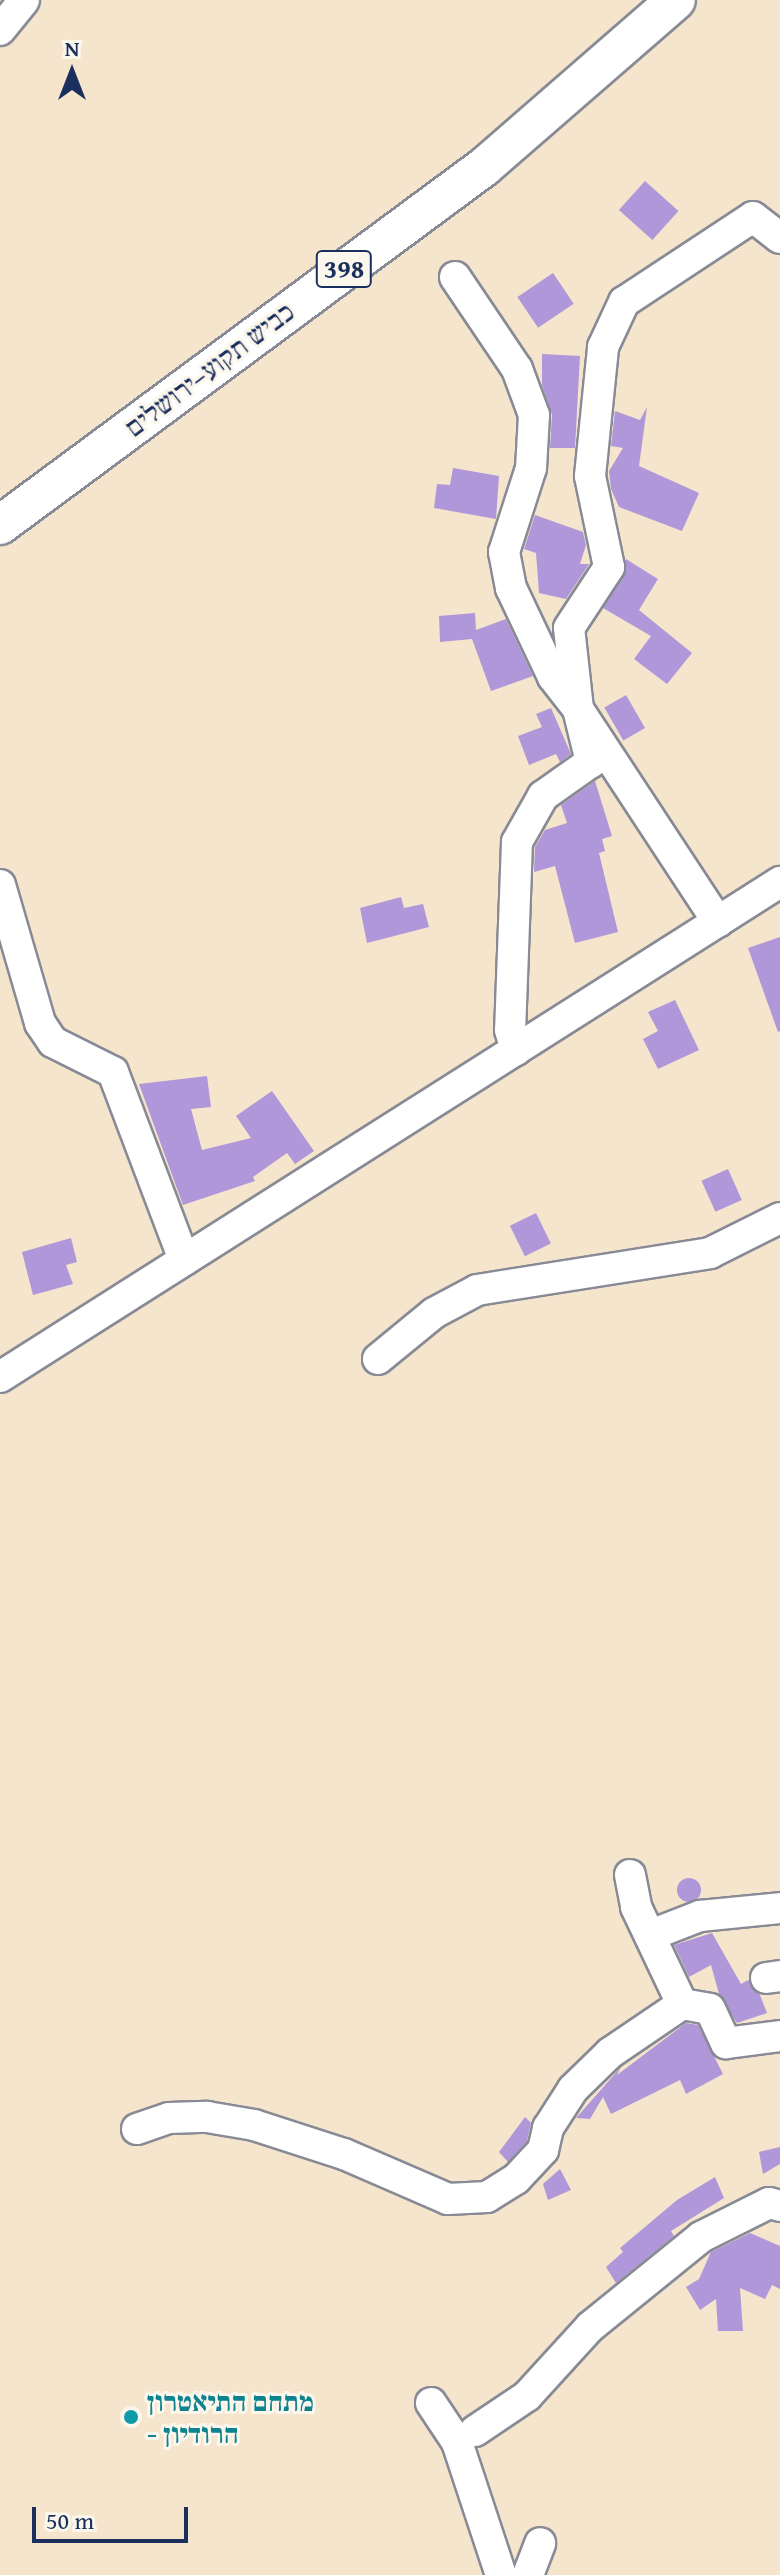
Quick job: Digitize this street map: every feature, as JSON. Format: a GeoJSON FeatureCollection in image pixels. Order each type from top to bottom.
{"type":"FeatureCollection","features":[{"type":"Feature","properties":{"kind":"main road","name":"כביש תקוע–ירושלים"},"geometry":{"type":"LineString","coordinates":[[0,525],[484,167],[676,0]]}},
{"type":"Feature","properties":{"kind":"street"},"geometry":{"type":"LineString","coordinates":[[0,30],[24,0]]}},
{"type":"Feature","properties":{"kind":"street"},"geometry":{"type":"LineString","coordinates":[[516,1050],[510,1030],[517,842],[543,796],[591,762],[578,709],[569,628],[609,567],[590,476],[603,347],[624,302],[753,217],[780,238]]}},
{"type":"Feature","properties":{"kind":"street"},"geometry":{"type":"LineString","coordinates":[[455,277],[517,369],[534,415],[531,468],[504,552],[511,588],[553,677],[578,709],[718,922]]}},
{"type":"Feature","properties":{"kind":"street"},"geometry":{"type":"LineString","coordinates":[[0,1377],[780,882]]}},
{"type":"Feature","properties":{"kind":"street"},"geometry":{"type":"LineString","coordinates":[[0,885],[40,1023],[53,1042],[113,1072],[184,1260]]}},
{"type":"Feature","properties":{"kind":"street"},"geometry":{"type":"LineString","coordinates":[[378,1359],[434,1313],[477,1290],[710,1253],[780,1218]]}},
{"type":"Feature","properties":{"kind":"street"},"geometry":{"type":"LineString","coordinates":[[630,1875],[636,1907],[682,2004]]}},
{"type":"Feature","properties":{"kind":"street"},"geometry":{"type":"LineString","coordinates":[[651,1935],[700,1916],[780,1908]]}},
{"type":"Feature","properties":{"kind":"street"},"geometry":{"type":"LineString","coordinates":[[137,2129],[169,2118],[194,2117],[254,2125],[319,2144],[448,2199],[487,2197],[516,2179],[543,2150],[548,2128],[573,2089],[610,2053],[682,2004],[710,2009],[726,2043],[780,2036]]}},
{"type":"Feature","properties":{"kind":"street"},"geometry":{"type":"LineString","coordinates":[[475,2431],[527,2396],[590,2327],[701,2237],[769,2203],[780,2206]]}},
{"type":"Feature","properties":{"kind":"street"},"geometry":{"type":"LineString","coordinates":[[431,2403],[457,2442],[501,2575]]}},
{"type":"Feature","properties":{"kind":"street"},"geometry":{"type":"LineString","coordinates":[[528,2575],[540,2543]]}},
{"type":"Feature","properties":{"kind":"building"},"geometry":{"type":"Polygon","coordinates":[[[645,181],[678,211],[652,240],[619,210],[645,181]]]}},
{"type":"Feature","properties":{"kind":"building"},"geometry":{"type":"Polygon","coordinates":[[[553,273],[574,304],[538,328],[517,297],[553,273]]]}},
{"type":"Feature","properties":{"kind":"building"},"geometry":{"type":"Polygon","coordinates":[[[542,354],[580,356],[575,448],[550,448],[552,415],[542,385],[542,354]]]}},
{"type":"Feature","properties":{"kind":"building"},"geometry":{"type":"Polygon","coordinates":[[[647,407],[639,466],[699,493],[682,531],[619,507],[611,489],[609,471],[623,448],[611,446],[615,411],[640,420],[647,407]]]}},
{"type":"Feature","properties":{"kind":"building"},"geometry":{"type":"Polygon","coordinates":[[[453,468],[499,476],[496,519],[434,508],[437,484],[450,485],[453,468]]]}},
{"type":"Feature","properties":{"kind":"building"},"geometry":{"type":"Polygon","coordinates":[[[535,515],[583,532],[586,545],[580,564],[589,564],[566,599],[539,593],[536,553],[524,549],[535,515]]]}},
{"type":"Feature","properties":{"kind":"building"},"geometry":{"type":"Polygon","coordinates":[[[626,559],[658,579],[639,610],[692,653],[667,684],[634,659],[651,636],[603,608],[624,576],[626,559]]]}},
{"type":"Feature","properties":{"kind":"building"},"geometry":{"type":"Polygon","coordinates":[[[475,613],[476,630],[506,619],[533,676],[491,691],[472,639],[440,642],[439,616],[475,613]]]}},
{"type":"Feature","properties":{"kind":"building"},"geometry":{"type":"Polygon","coordinates":[[[626,695],[645,728],[623,740],[604,708],[626,695]]]}},
{"type":"Feature","properties":{"kind":"building"},"geometry":{"type":"Polygon","coordinates":[[[551,708],[571,754],[560,762],[556,754],[529,765],[518,736],[542,727],[536,714],[551,708]]]}},
{"type":"Feature","properties":{"kind":"building"},"geometry":{"type":"Polygon","coordinates":[[[595,781],[612,836],[602,839],[605,851],[599,853],[618,932],[575,943],[555,866],[534,872],[535,847],[545,830],[567,823],[561,805],[595,781]]]}},
{"type":"Feature","properties":{"kind":"building"},"geometry":{"type":"Polygon","coordinates":[[[401,897],[404,908],[423,904],[429,927],[367,943],[360,908],[401,897]]]}},
{"type":"Feature","properties":{"kind":"building"},"geometry":{"type":"Polygon","coordinates":[[[780,937],[780,1031],[778,1032],[748,948],[780,937]]]}},
{"type":"Feature","properties":{"kind":"building"},"geometry":{"type":"Polygon","coordinates":[[[675,1000],[699,1050],[658,1069],[643,1039],[658,1031],[648,1012],[675,1000]]]}},
{"type":"Feature","properties":{"kind":"building"},"geometry":{"type":"Polygon","coordinates":[[[207,1076],[211,1107],[191,1109],[202,1150],[251,1138],[236,1116],[272,1091],[314,1151],[295,1164],[287,1153],[253,1177],[255,1181],[183,1205],[139,1084],[207,1076]]]}},
{"type":"Feature","properties":{"kind":"building"},"geometry":{"type":"Polygon","coordinates":[[[728,1169],[742,1200],[715,1212],[702,1181],[728,1169]]]}},
{"type":"Feature","properties":{"kind":"building"},"geometry":{"type":"Polygon","coordinates":[[[536,1213],[551,1244],[525,1256],[510,1226],[536,1213]]]}},
{"type":"Feature","properties":{"kind":"building"},"geometry":{"type":"Polygon","coordinates":[[[71,1238],[77,1262],[66,1265],[73,1284],[33,1295],[22,1252],[71,1238]]]}},
{"type":"Feature","properties":{"kind":"building"},"geometry":{"type":"Polygon","coordinates":[[[689,1878],[698,1881],[701,1890],[698,1899],[689,1902],[680,1899],[677,1890],[680,1881],[689,1878]]]}},
{"type":"Feature","properties":{"kind":"building"},"geometry":{"type":"Polygon","coordinates":[[[712,1933],[741,1984],[748,1980],[760,1995],[767,2013],[737,2023],[719,1994],[711,1965],[689,1977],[674,1945],[712,1933]]]}},
{"type":"Feature","properties":{"kind":"building"},"geometry":{"type":"Polygon","coordinates":[[[686,2023],[698,2025],[723,2074],[686,2094],[680,2080],[611,2114],[603,2097],[590,2119],[576,2118],[621,2067],[617,2075],[686,2023]]]}},
{"type":"Feature","properties":{"kind":"building"},"geometry":{"type":"Polygon","coordinates":[[[525,2117],[531,2123],[527,2141],[508,2162],[499,2152],[525,2117]]]}},
{"type":"Feature","properties":{"kind":"building"},"geometry":{"type":"Polygon","coordinates":[[[780,2147],[780,2164],[763,2174],[759,2152],[780,2147]]]}},
{"type":"Feature","properties":{"kind":"building"},"geometry":{"type":"Polygon","coordinates":[[[560,2169],[571,2190],[548,2200],[543,2184],[560,2169]]]}},
{"type":"Feature","properties":{"kind":"building"},"geometry":{"type":"Polygon","coordinates":[[[715,2177],[724,2198],[671,2231],[674,2236],[616,2283],[606,2267],[623,2252],[620,2248],[677,2200],[715,2177]]]}},
{"type":"Feature","properties":{"kind":"building"},"geometry":{"type":"Polygon","coordinates":[[[750,2233],[780,2246],[780,2289],[772,2285],[765,2299],[740,2288],[743,2331],[718,2331],[716,2299],[700,2310],[686,2287],[699,2279],[711,2252],[750,2233]]]}},
{"type":"Feature","properties":{"kind":"place","name":"מתחם התיאטרון - הרודיון"},"geometry":{"type":"Point","coordinates":[131,2417]}}]}
